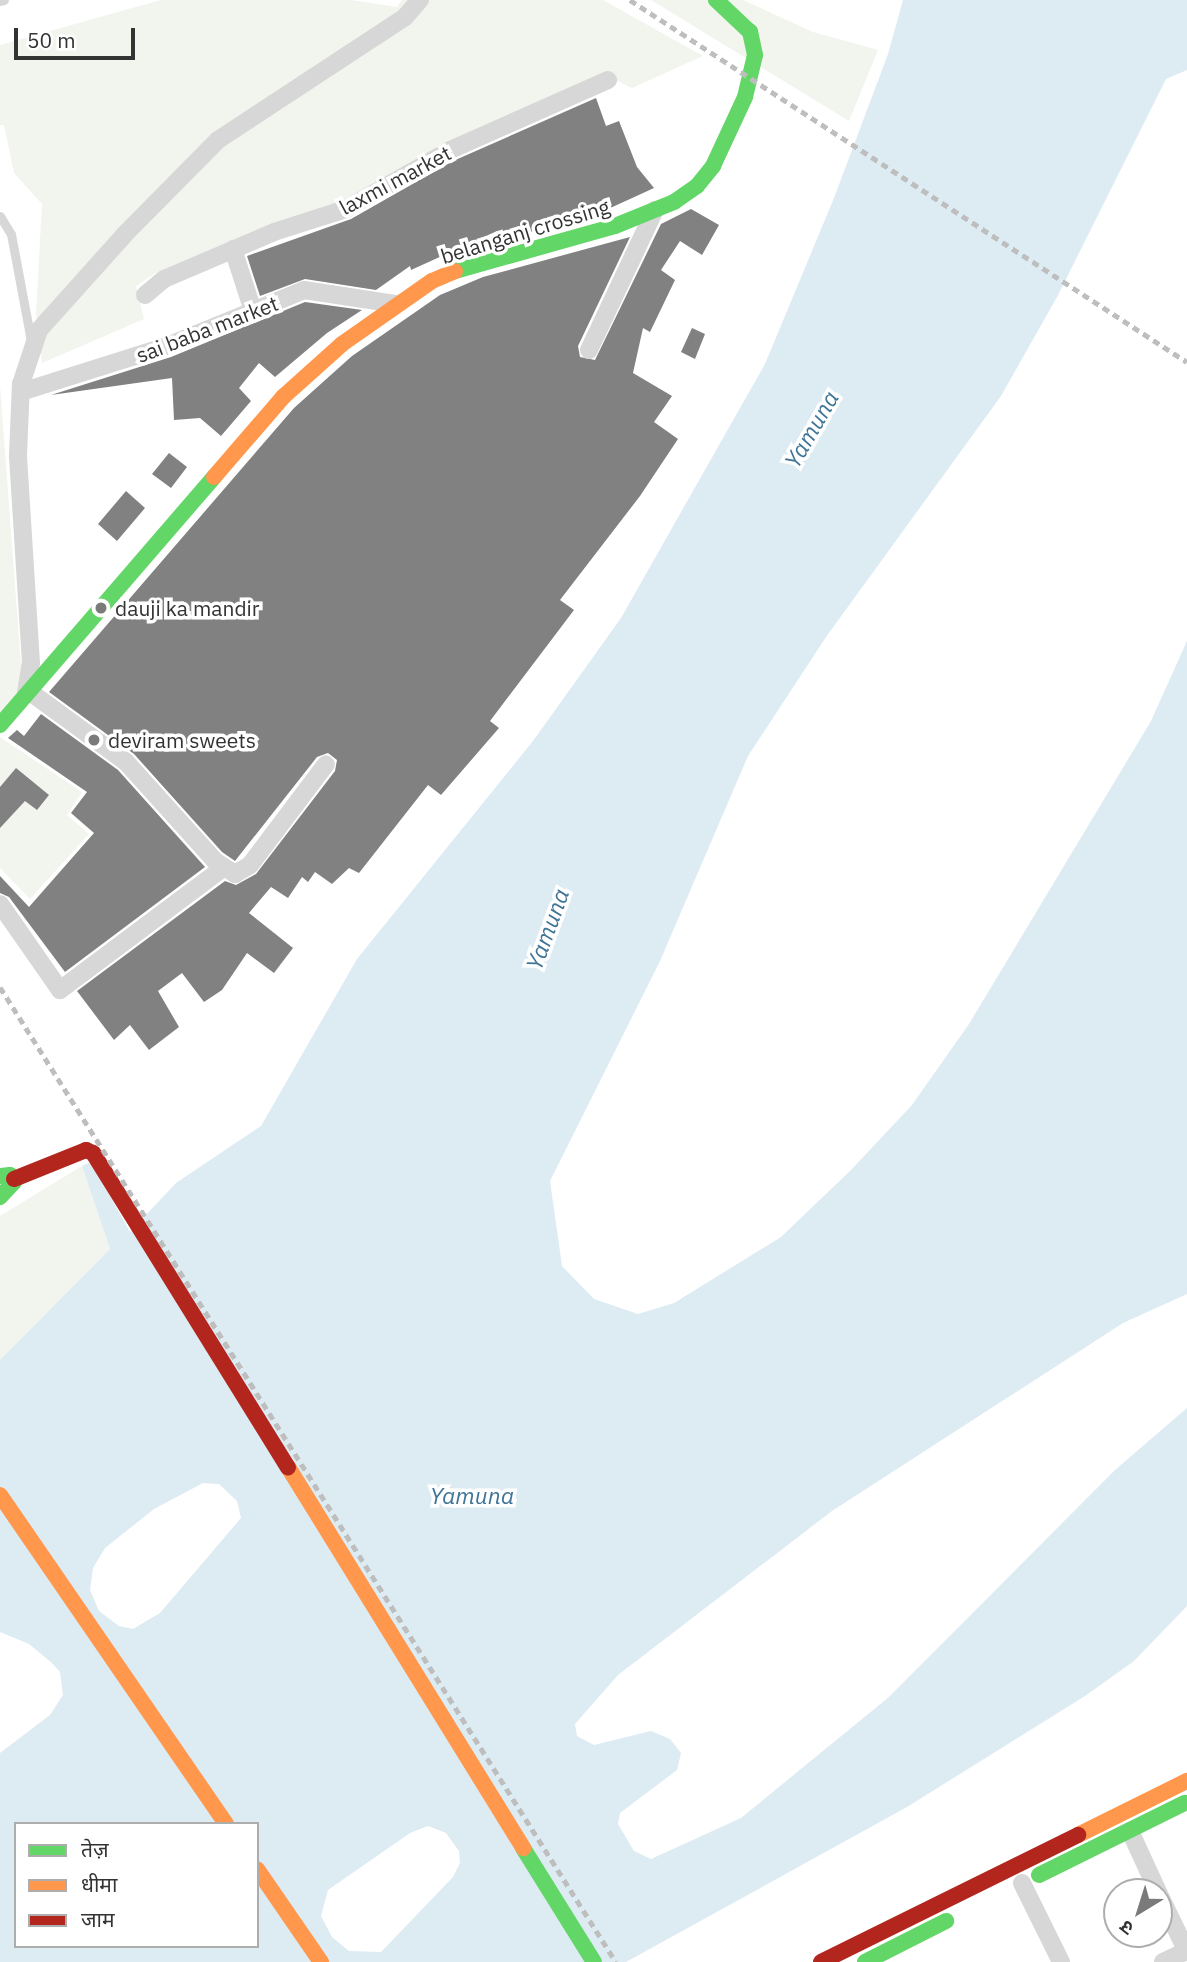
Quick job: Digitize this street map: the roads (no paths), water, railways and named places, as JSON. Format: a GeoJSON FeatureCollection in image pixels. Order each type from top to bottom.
{"type":"FeatureCollection","features":[{"type":"Feature","properties":{"kind":"street"},"geometry":{"type":"LineString","coordinates":[[326,764],[244,872],[223,868],[125,762],[27,695],[31,663],[18,455],[21,392],[32,346],[57,308],[218,140],[405,17],[420,0]]}},
{"type":"Feature","properties":{"kind":"street","name":"belanganj crossing"},"geometry":{"type":"LineString","coordinates":[[0,725],[283,397],[395,304],[432,281],[478,262],[615,226],[655,210],[697,186],[713,166],[745,97],[754,46],[740,18],[716,0]]}},
{"type":"Feature","properties":{"kind":"street","name":"laxmi market"},"geometry":{"type":"LineString","coordinates":[[145,295],[164,279],[233,249],[345,209],[449,152],[608,80]]}},
{"type":"Feature","properties":{"kind":"street"},"geometry":{"type":"LineString","coordinates":[[589,350],[655,210]]}},
{"type":"Feature","properties":{"kind":"street"},"geometry":{"type":"LineString","coordinates":[[233,249],[254,314]]}},
{"type":"Feature","properties":{"kind":"street","name":"sai baba market"},"geometry":{"type":"LineString","coordinates":[[21,392],[254,314],[304,290],[395,304]]}},
{"type":"Feature","properties":{"kind":"street"},"geometry":{"type":"LineString","coordinates":[[0,904],[60,990],[223,868]]}},
{"type":"Feature","properties":{"kind":"street"},"geometry":{"type":"LineString","coordinates":[[0,1197],[7,1177],[86,1150],[93,1153],[594,1962]]}},
{"type":"Feature","properties":{"kind":"street"},"geometry":{"type":"LineString","coordinates":[[0,1495],[225,1822]]}},
{"type":"Feature","properties":{"kind":"street"},"geometry":{"type":"LineString","coordinates":[[821,1962],[1187,1781]]}},
{"type":"Feature","properties":{"kind":"street"},"geometry":{"type":"LineString","coordinates":[[1061,1962],[1016,1886],[1130,1832],[1187,1801]]}},
{"type":"Feature","properties":{"kind":"street"},"geometry":{"type":"LineString","coordinates":[[1130,1832],[1152,1878]]}},
{"type":"Feature","properties":{"kind":"street"},"geometry":{"type":"LineString","coordinates":[[259,1872],[321,1962]]}},
{"type":"Feature","properties":{"kind":"street"},"geometry":{"type":"LineString","coordinates":[[865,1962],[960,1914]]}},
{"type":"Feature","properties":{"kind":"street"},"geometry":{"type":"LineString","coordinates":[[1163,1962],[1187,1952],[1173,1922]]}},
{"type":"Feature","properties":{"kind":"lane"},"geometry":{"type":"LineString","coordinates":[[0,216],[11,234],[32,346]]}},
{"type":"Feature","properties":{"kind":"water","name":"Yamuna"},"geometry":{"type":"Polygon","coordinates":[[[903,0],[1187,0],[1187,70],[1166,79],[1057,297],[1001,396],[826,637],[748,756],[660,961],[550,1181],[562,1266],[594,1299],[638,1314],[674,1303],[781,1237],[851,1170],[912,1105],[969,1024],[1151,721],[1187,641],[1187,1294],[1123,1323],[832,1511],[618,1675],[575,1724],[577,1736],[594,1745],[651,1731],[670,1739],[681,1753],[677,1770],[620,1813],[618,1824],[634,1851],[651,1859],[741,1818],[889,1697],[1115,1470],[1187,1408],[1187,1606],[1134,1661],[1085,1696],[907,1807],[626,1962],[0,1962],[0,1753],[50,1715],[63,1695],[60,1672],[52,1663],[29,1644],[0,1632],[0,1360],[110,1249],[82,1166],[91,1162],[130,1232],[176,1183],[261,1126],[357,959],[533,741],[621,618],[765,364],[834,198],[888,54],[903,0]],[[203,1483],[154,1509],[105,1548],[93,1568],[90,1590],[99,1611],[119,1626],[133,1629],[160,1613],[241,1518],[237,1501],[219,1484],[203,1483]],[[428,1826],[410,1833],[328,1890],[321,1916],[332,1937],[349,1951],[381,1952],[453,1877],[460,1863],[459,1851],[446,1833],[428,1826]]]}},
{"type":"Feature","properties":{"kind":"railway"},"geometry":{"type":"LineString","coordinates":[[630,0],[1187,362]]}},
{"type":"Feature","properties":{"kind":"railway"},"geometry":{"type":"LineString","coordinates":[[0,987],[616,1962]]}},
{"type":"Feature","properties":{"kind":"place","name":"dauji ka mandir"},"geometry":{"type":"Point","coordinates":[101,608]}},
{"type":"Feature","properties":{"kind":"place","name":"deviram sweets"},"geometry":{"type":"Point","coordinates":[94,740]}}]}
